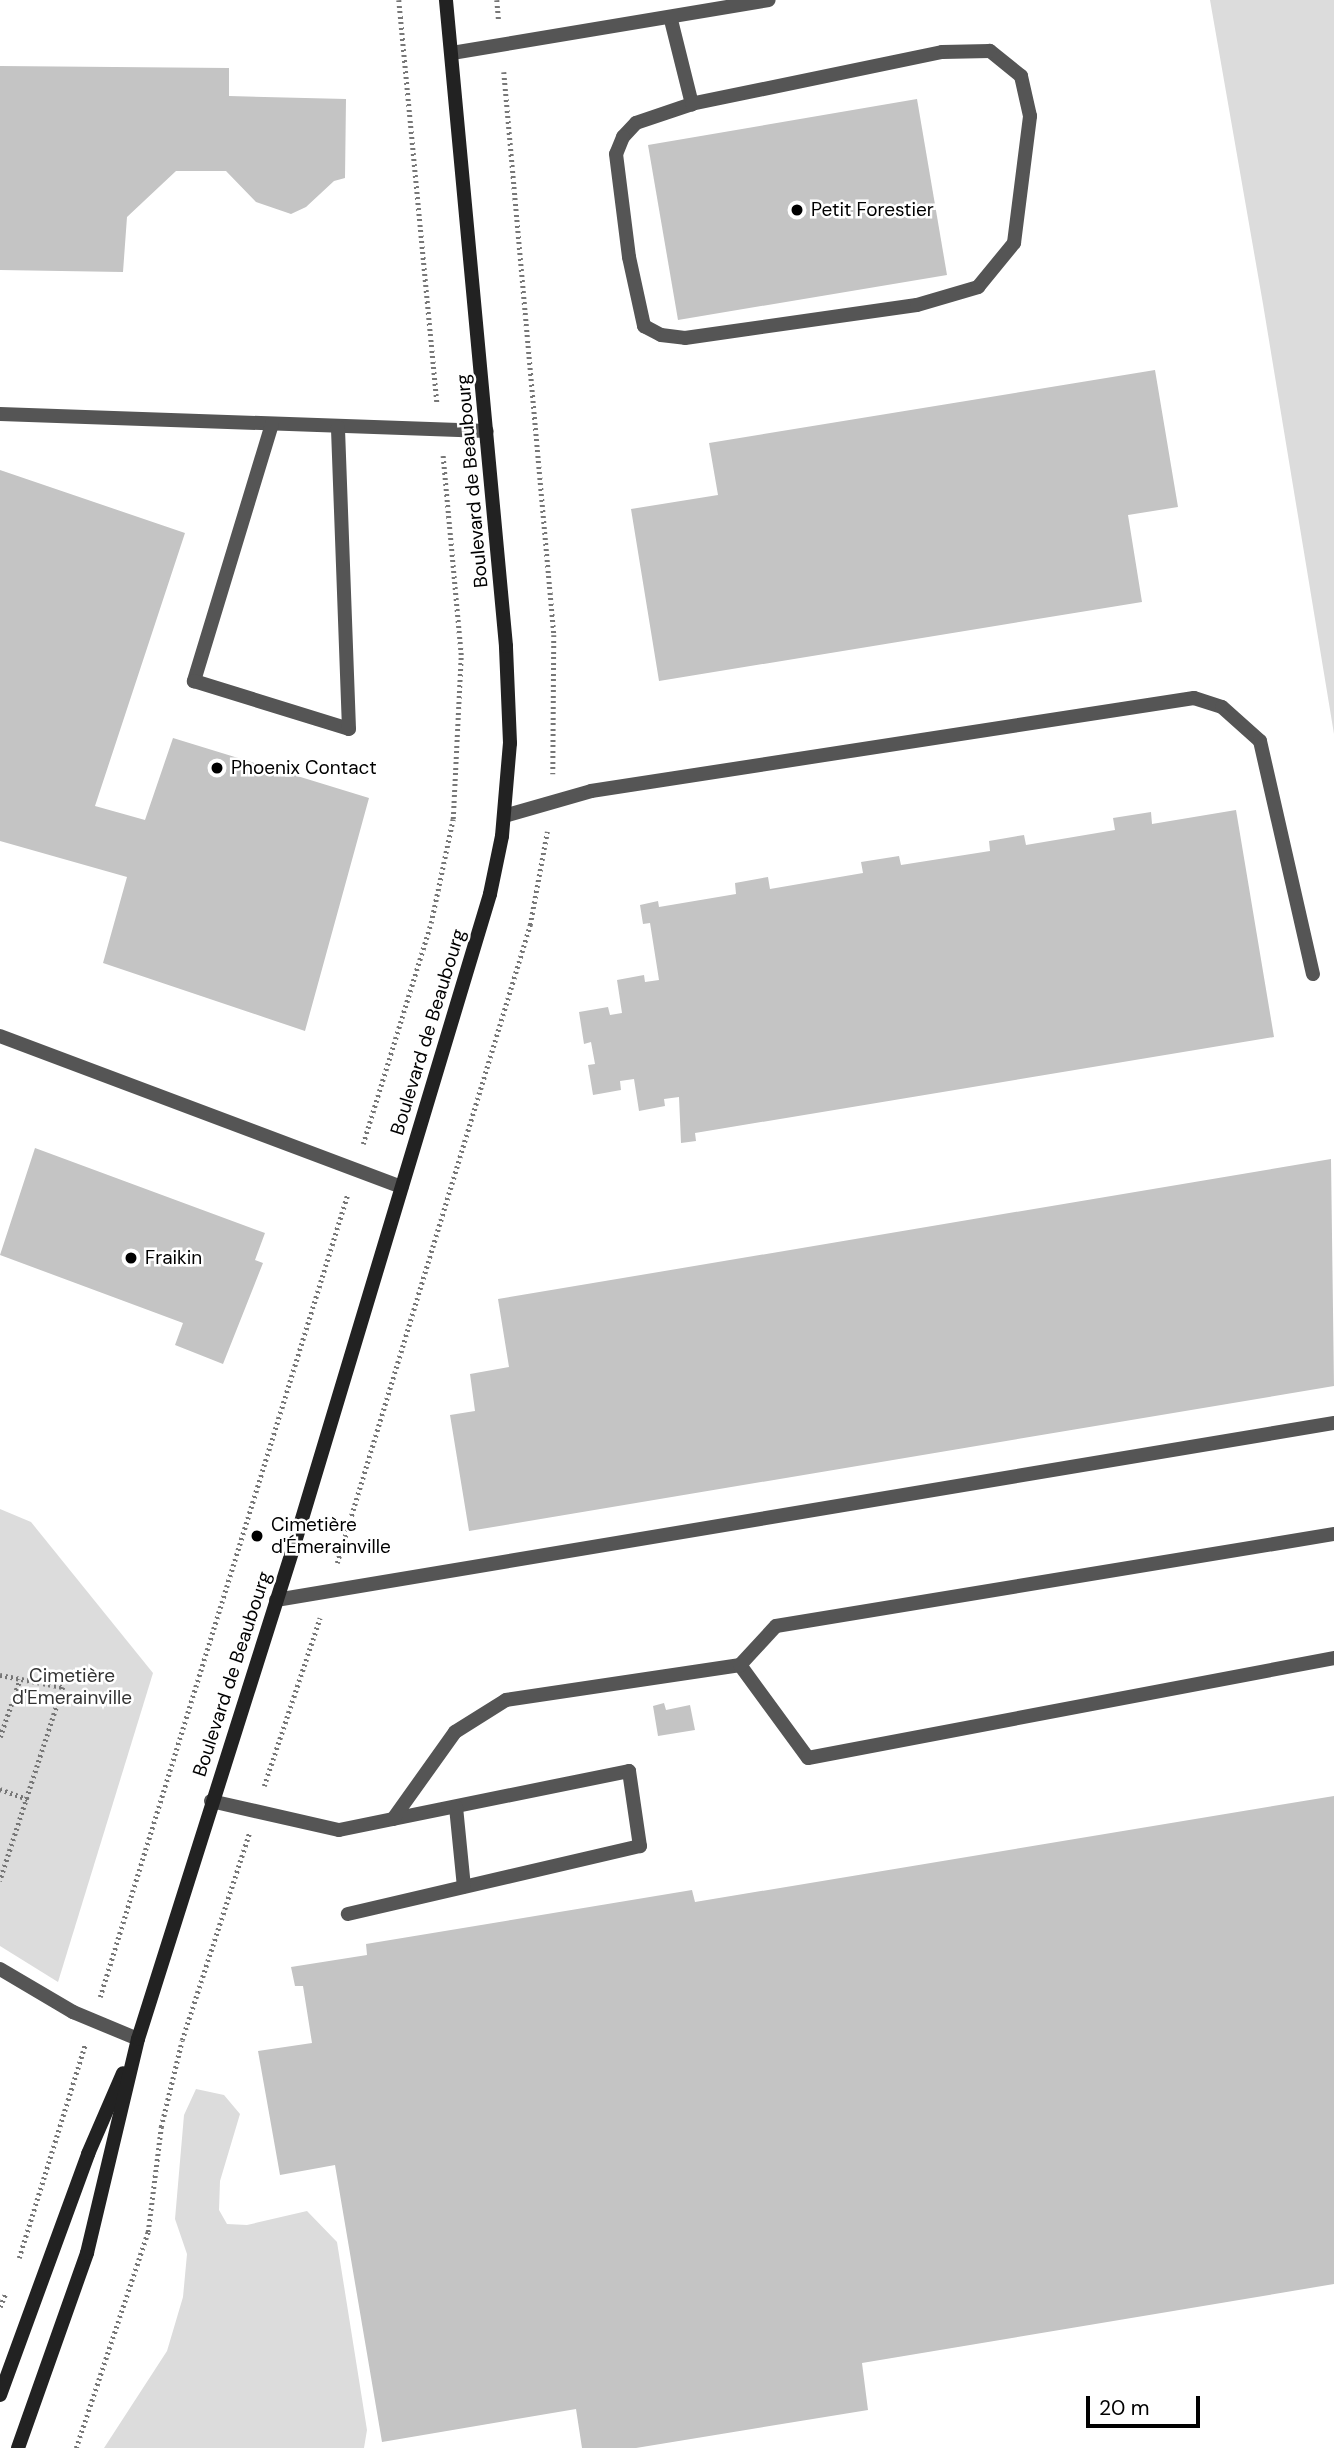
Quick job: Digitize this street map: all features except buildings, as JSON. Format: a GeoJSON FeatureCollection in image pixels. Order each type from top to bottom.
{"type":"FeatureCollection","features":[{"type":"Feature","properties":{"kind":"main road","name":"Boulevard de Beaubourg"},"geometry":{"type":"LineString","coordinates":[[18,2448],[87,2253],[138,2039],[276,1600],[490,894],[504,816],[510,743],[506,646],[446,0]]}},
{"type":"Feature","properties":{"kind":"main road","name":"Boulevard de Beaubourg"},"geometry":{"type":"LineString","coordinates":[[0,2395],[88,2154],[138,2039]]}},
{"type":"Feature","properties":{"kind":"street"},"geometry":{"type":"LineString","coordinates":[[452,53],[671,20],[769,0]]}},
{"type":"Feature","properties":{"kind":"street"},"geometry":{"type":"LineString","coordinates":[[671,20],[692,104]]}},
{"type":"Feature","properties":{"kind":"street"},"geometry":{"type":"LineString","coordinates":[[990,51],[1021,76],[1030,116],[1014,243],[978,287],[956,295],[685,338],[661,335],[644,326],[638,310],[616,154],[623,137],[636,123],[692,104],[942,52],[990,51]]}},
{"type":"Feature","properties":{"kind":"street"},"geometry":{"type":"LineString","coordinates":[[0,414],[487,431]]}},
{"type":"Feature","properties":{"kind":"street"},"geometry":{"type":"LineString","coordinates":[[272,424],[194,681],[349,729],[338,427]]}},
{"type":"Feature","properties":{"kind":"street"},"geometry":{"type":"LineString","coordinates":[[504,816],[591,791],[1194,698],[1222,707],[1260,741],[1313,974]]}},
{"type":"Feature","properties":{"kind":"street"},"geometry":{"type":"LineString","coordinates":[[0,1037],[402,1187]]}},
{"type":"Feature","properties":{"kind":"street"},"geometry":{"type":"LineString","coordinates":[[276,1600],[1334,1423]]}},
{"type":"Feature","properties":{"kind":"street"},"geometry":{"type":"LineString","coordinates":[[393,1819],[455,1732],[506,1700],[740,1665],[776,1626],[1334,1534]]}},
{"type":"Feature","properties":{"kind":"street"},"geometry":{"type":"LineString","coordinates":[[740,1665],[808,1758],[1334,1658]]}},
{"type":"Feature","properties":{"kind":"street"},"geometry":{"type":"LineString","coordinates":[[211,1801],[339,1830],[629,1771],[640,1846],[348,1914]]}},
{"type":"Feature","properties":{"kind":"street"},"geometry":{"type":"LineString","coordinates":[[456,1807],[464,1887]]}},
{"type":"Feature","properties":{"kind":"street"},"geometry":{"type":"LineString","coordinates":[[0,1969],[73,2012],[138,2039]]}},
{"type":"Feature","properties":{"kind":"path"},"geometry":{"type":"LineString","coordinates":[[0,1675],[63,1687],[0,1881]]}},
{"type":"Feature","properties":{"kind":"path"},"geometry":{"type":"LineString","coordinates":[[0,1737],[20,1679]]}},
{"type":"Feature","properties":{"kind":"path"},"geometry":{"type":"LineString","coordinates":[[0,1789],[28,1799]]}},
{"type":"Feature","properties":{"kind":"green space"},"geometry":{"type":"Polygon","coordinates":[[[1210,0],[1334,0],[1334,734],[1263,304],[1210,0]]]}},
{"type":"Feature","properties":{"kind":"green space","name":"Cimetière d'Emerainville"},"geometry":{"type":"Polygon","coordinates":[[[0,1509],[31,1522],[153,1673],[58,1982],[0,1946],[0,1509]]]}},
{"type":"Feature","properties":{"kind":"green space"},"geometry":{"type":"Polygon","coordinates":[[[196,2089],[224,2095],[240,2114],[220,2181],[219,2210],[227,2224],[247,2225],[307,2211],[337,2242],[367,2430],[364,2448],[104,2448],[167,2351],[183,2297],[187,2254],[175,2219],[184,2115],[196,2089]]]}},
{"type":"Feature","properties":{"kind":"place","name":"Petit Forestier"},"geometry":{"type":"Point","coordinates":[797,210]}},
{"type":"Feature","properties":{"kind":"place","name":"Phoenix Contact"},"geometry":{"type":"Point","coordinates":[217,768]}},
{"type":"Feature","properties":{"kind":"place","name":"Fraikin"},"geometry":{"type":"Point","coordinates":[131,1258]}},
{"type":"Feature","properties":{"kind":"place","name":"Cimetière d'Émerainville"},"geometry":{"type":"Point","coordinates":[257,1536]}}]}
